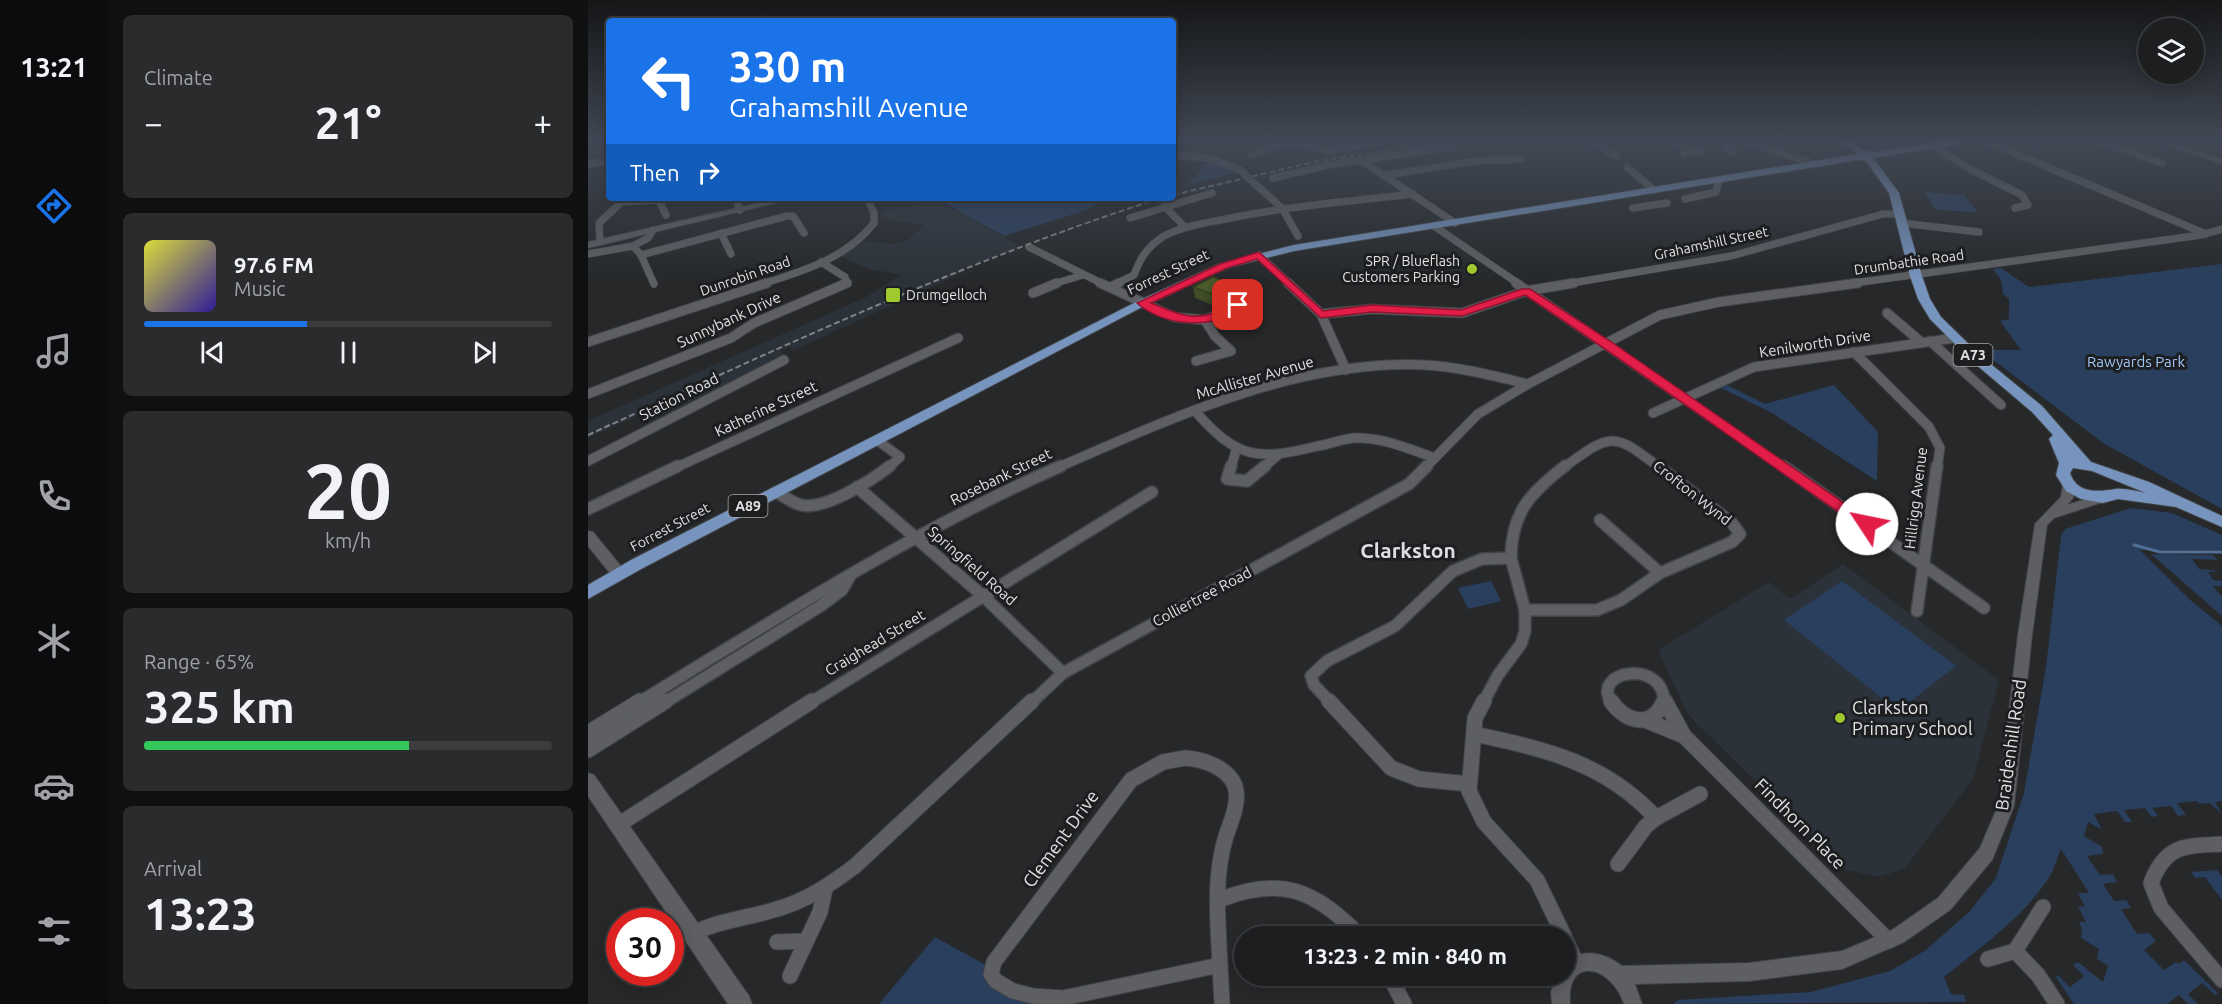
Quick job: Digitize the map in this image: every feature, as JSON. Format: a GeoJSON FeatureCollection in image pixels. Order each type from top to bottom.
{"type":"FeatureCollection","features":[{"type":"Feature","properties":{"kind":"main road","name":"Forrest Street"},"geometry":{"type":"LineString","coordinates":[[588,593],[619,574],[1142,303],[1223,266],[1259,255],[1667,188]]}},
{"type":"Feature","properties":{"kind":"main road","name":"A73"},"geometry":{"type":"LineString","coordinates":[[1892,188],[1916,276],[1928,306],[1955,338],[2049,420],[2086,465],[2144,486],[2222,522]]}},
{"type":"Feature","properties":{"kind":"main road"},"geometry":{"type":"LineString","coordinates":[[588,245],[779,201]]}},
{"type":"Feature","properties":{"kind":"main road","name":"A73"},"geometry":{"type":"LineString","coordinates":[[2049,420],[2066,466]]}},
{"type":"Feature","properties":{"kind":"main road","name":"A73"},"geometry":{"type":"LineString","coordinates":[[2066,466],[2086,465]]}},
{"type":"Feature","properties":{"kind":"main road","name":"A73"},"geometry":{"type":"LineString","coordinates":[[2066,466],[2062,472],[2068,484],[2089,495],[2176,502]]}},
{"type":"Feature","properties":{"kind":"main road"},"geometry":{"type":"LineString","coordinates":[[2106,473],[2117,483],[2111,495]]}},
{"type":"Feature","properties":{"kind":"main road"},"geometry":{"type":"LineString","coordinates":[[588,536],[619,574]]}},
{"type":"Feature","properties":{"kind":"main road","name":"Forrest Street"},"geometry":{"type":"LineString","coordinates":[[588,586],[619,574]]}},
{"type":"Feature","properties":{"kind":"main road"},"geometry":{"type":"LineString","coordinates":[[588,781],[741,1004]]}},
{"type":"Feature","properties":{"kind":"street"},"geometry":{"type":"LineString","coordinates":[[1259,188],[1282,208],[1298,236]]}},
{"type":"Feature","properties":{"kind":"street"},"geometry":{"type":"LineString","coordinates":[[1404,188],[1455,223]]}},
{"type":"Feature","properties":{"kind":"street"},"geometry":{"type":"LineString","coordinates":[[1685,199],[1716,192],[1717,188]]}},
{"type":"Feature","properties":{"kind":"street"},"geometry":{"type":"LineString","coordinates":[[2008,188],[2022,195],[2028,205],[2015,208]]}},
{"type":"Feature","properties":{"kind":"street"},"geometry":{"type":"LineString","coordinates":[[2097,188],[2206,234]]}},
{"type":"Feature","properties":{"kind":"street"},"geometry":{"type":"LineString","coordinates":[[1130,218],[1212,193]]}},
{"type":"Feature","properties":{"kind":"street"},"geometry":{"type":"LineString","coordinates":[[1635,193],[1650,205]]}},
{"type":"Feature","properties":{"kind":"street"},"geometry":{"type":"LineString","coordinates":[[1111,287],[1134,275],[1141,256],[1149,248],[1163,237],[1185,227],[1282,208],[1413,194]]}},
{"type":"Feature","properties":{"kind":"street"},"geometry":{"type":"LineString","coordinates":[[588,224],[599,223],[623,201]]}},
{"type":"Feature","properties":{"kind":"street"},"geometry":{"type":"LineString","coordinates":[[660,201],[666,215]]}},
{"type":"Feature","properties":{"kind":"street"},"geometry":{"type":"LineString","coordinates":[[736,201],[740,210]]}},
{"type":"Feature","properties":{"kind":"street","name":"Dunrobin Road"},"geometry":{"type":"LineString","coordinates":[[588,342],[821,262],[860,239],[870,229],[875,218],[868,201]]}},
{"type":"Feature","properties":{"kind":"street"},"geometry":{"type":"LineString","coordinates":[[1633,208],[1667,203]]}},
{"type":"Feature","properties":{"kind":"street"},"geometry":{"type":"LineString","coordinates":[[1164,206],[1185,227]]}},
{"type":"Feature","properties":{"kind":"street","name":"Grahamshill Street"},"geometry":{"type":"LineString","coordinates":[[1321,314],[1372,309],[1462,313],[1526,291],[1731,256],[1883,214],[1979,232]]}},
{"type":"Feature","properties":{"kind":"street"},"geometry":{"type":"LineString","coordinates":[[641,255],[787,216],[793,216],[804,232]]}},
{"type":"Feature","properties":{"kind":"street"},"geometry":{"type":"LineString","coordinates":[[599,223],[600,242]]}},
{"type":"Feature","properties":{"kind":"street"},"geometry":{"type":"LineString","coordinates":[[1434,226],[1922,562],[1984,608]]}},
{"type":"Feature","properties":{"kind":"street"},"geometry":{"type":"LineString","coordinates":[[588,254],[633,246],[648,238],[653,230]]}},
{"type":"Feature","properties":{"kind":"street","name":"Drumbathie Road"},"geometry":{"type":"LineString","coordinates":[[1606,343],[1660,315],[1719,302],[1916,276],[2222,230]]}},
{"type":"Feature","properties":{"kind":"street"},"geometry":{"type":"LineString","coordinates":[[721,233],[731,254]]}},
{"type":"Feature","properties":{"kind":"street"},"geometry":{"type":"LineString","coordinates":[[633,246],[641,255],[654,284]]}},
{"type":"Feature","properties":{"kind":"street"},"geometry":{"type":"LineString","coordinates":[[1029,247],[1174,317],[1205,320],[1238,305]]}},
{"type":"Feature","properties":{"kind":"street"},"geometry":{"type":"LineString","coordinates":[[1259,255],[1321,314],[1336,343],[1346,370]]}},
{"type":"Feature","properties":{"kind":"street","name":"Sunnybank Drive"},"geometry":{"type":"LineString","coordinates":[[591,396],[731,338],[754,323],[848,284],[845,277],[821,262]]}},
{"type":"Feature","properties":{"kind":"street"},"geometry":{"type":"LineString","coordinates":[[1033,293],[1068,278],[1083,275]]}},
{"type":"Feature","properties":{"kind":"street"},"geometry":{"type":"LineString","coordinates":[[1887,313],[2001,405]]}},
{"type":"Feature","properties":{"kind":"street"},"geometry":{"type":"LineString","coordinates":[[1196,361],[1231,351],[1215,336],[1205,320]]}},
{"type":"Feature","properties":{"kind":"street","name":"Katherine Street"},"geometry":{"type":"LineString","coordinates":[[588,509],[820,399],[858,385],[958,338]]}},
{"type":"Feature","properties":{"kind":"street","name":"Kenilworth Drive"},"geometry":{"type":"LineString","coordinates":[[1653,413],[1681,398],[1754,367],[1955,338]]}},
{"type":"Feature","properties":{"kind":"street","name":"Colliertree Road"},"geometry":{"type":"LineString","coordinates":[[692,934],[709,924],[781,909],[825,889],[855,866],[1063,673],[1409,484],[1478,414],[1528,384],[1606,343]]}},
{"type":"Feature","properties":{"kind":"street","name":"Hillrigg Avenue"},"geometry":{"type":"LineString","coordinates":[[1854,352],[1929,428],[1940,448],[1917,610]]}},
{"type":"Feature","properties":{"kind":"street","name":"Station Road"},"geometry":{"type":"LineString","coordinates":[[588,461],[784,360]]}},
{"type":"Feature","properties":{"kind":"street","name":"McAllister Avenue"},"geometry":{"type":"LineString","coordinates":[[1170,420],[1292,380],[1346,370],[1408,364],[1442,366],[1528,384]]}},
{"type":"Feature","properties":{"kind":"street"},"geometry":{"type":"LineString","coordinates":[[1195,411],[1215,436],[1236,450],[1279,454],[1354,438],[1385,440],[1436,458]]}},
{"type":"Feature","properties":{"kind":"street","name":"Rosebank Street"},"geometry":{"type":"LineString","coordinates":[[588,733],[852,573],[980,504],[1083,456],[1170,420]]}},
{"type":"Feature","properties":{"kind":"street"},"geometry":{"type":"LineString","coordinates":[[776,492],[802,506],[814,505],[857,487],[895,464],[900,457],[877,440]]}},
{"type":"Feature","properties":{"kind":"street","name":"Crofton Wynd"},"geometry":{"type":"LineString","coordinates":[[1511,558],[1511,541],[1515,523],[1523,508],[1570,463],[1601,444],[1621,440],[1731,523],[1740,534],[1732,542],[1660,573],[1621,600],[1597,610],[1525,610]]}},
{"type":"Feature","properties":{"kind":"street"},"geometry":{"type":"LineString","coordinates":[[1236,450],[1227,479],[1246,481],[1279,454]]}},
{"type":"Feature","properties":{"kind":"street","name":"Braidenhill Road"},"geometry":{"type":"LineString","coordinates":[[1576,969],[1595,961],[1612,968],[1620,975],[1749,972],[1842,960],[1888,941],[1944,904],[1986,854],[2006,806],[2025,635],[2041,524],[2067,498],[2068,484]]}},
{"type":"Feature","properties":{"kind":"street","name":"Springfield Road"},"geometry":{"type":"LineString","coordinates":[[857,487],[983,596],[1063,673]]}},
{"type":"Feature","properties":{"kind":"street","name":"Craighead Street"},"geometry":{"type":"LineString","coordinates":[[618,825],[830,690],[1152,492]]}},
{"type":"Feature","properties":{"kind":"street"},"geometry":{"type":"LineString","coordinates":[[2046,519],[2111,495]]}},
{"type":"Feature","properties":{"kind":"street"},"geometry":{"type":"LineString","coordinates":[[1600,520],[1660,573]]}},
{"type":"Feature","properties":{"kind":"street"},"geometry":{"type":"LineString","coordinates":[[1469,784],[1427,782],[1407,777],[1391,768],[1314,685],[1311,676],[1327,661],[1395,626],[1453,571],[1482,559],[1511,558],[1525,610],[1525,631],[1521,644],[1493,682],[1475,718],[1469,784],[1476,810],[1537,880],[1559,926]]}},
{"type":"Feature","properties":{"kind":"street","name":"Rosebank Street"},"geometry":{"type":"LineString","coordinates":[[588,750],[822,606],[842,590],[852,573]]}},
{"type":"Feature","properties":{"kind":"street"},"geometry":{"type":"LineString","coordinates":[[1624,673],[1646,676],[1662,690],[1665,701],[1662,710],[1655,716],[1645,720],[1633,719],[1621,714],[1612,705],[1607,695],[1608,685],[1614,677],[1624,673]]}},
{"type":"Feature","properties":{"kind":"street","name":"Findhorn Place"},"geometry":{"type":"LineString","coordinates":[[1665,701],[1684,736],[1888,941]]}},
{"type":"Feature","properties":{"kind":"street","name":"Findhorn Place"},"geometry":{"type":"LineString","coordinates":[[1645,720],[1684,736]]}},
{"type":"Feature","properties":{"kind":"street"},"geometry":{"type":"LineString","coordinates":[[1474,734],[1514,742],[1587,766],[1628,789],[1656,818]]}},
{"type":"Feature","properties":{"kind":"street","name":"Clement Drive"},"geometry":{"type":"LineString","coordinates":[[1221,966],[1062,1001],[1041,998],[1002,985],[995,982],[991,974],[994,962],[1118,793],[1131,780],[1155,764],[1181,757],[1205,759],[1230,776],[1236,792],[1233,815],[1223,841],[1218,878],[1218,900],[1221,966],[1222,1004]]}},
{"type":"Feature","properties":{"kind":"street"},"geometry":{"type":"LineString","coordinates":[[1618,864],[1646,826],[1700,794]]}},
{"type":"Feature","properties":{"kind":"street"},"geometry":{"type":"LineString","coordinates":[[2222,844],[2175,848],[2158,862],[2151,883],[2162,908],[2222,980]]}},
{"type":"Feature","properties":{"kind":"street"},"geometry":{"type":"LineString","coordinates":[[1218,900],[1242,889],[1262,884],[1289,886],[1338,913],[1350,926]]}},
{"type":"Feature","properties":{"kind":"street"},"geometry":{"type":"LineString","coordinates":[[790,976],[820,912],[825,889]]}},
{"type":"Feature","properties":{"kind":"street"},"geometry":{"type":"LineString","coordinates":[[1988,959],[2015,951],[2043,907]]}},
{"type":"Feature","properties":{"kind":"street"},"geometry":{"type":"LineString","coordinates":[[777,942],[806,941]]}},
{"type":"Feature","properties":{"kind":"street"},"geometry":{"type":"LineString","coordinates":[[2015,951],[2038,975],[2057,1004]]}},
{"type":"Feature","properties":{"kind":"street"},"geometry":{"type":"LineString","coordinates":[[1620,975],[1630,990],[1633,1004]]}},
{"type":"Feature","properties":{"kind":"street"},"geometry":{"type":"LineString","coordinates":[[1395,986],[1404,1004]]}},
{"type":"Feature","properties":{"kind":"street"},"geometry":{"type":"LineString","coordinates":[[1561,1004],[1560,992],[1563,986]]}},
{"type":"Feature","properties":{"kind":"shaded area"},"geometry":{"type":"Polygon","coordinates":[[[927,202],[939,202],[1022,247],[964,268],[966,271],[794,350],[790,347],[780,351],[786,355],[653,420],[644,413],[588,438],[588,421],[866,297],[901,275],[869,269],[840,256],[864,241],[895,244],[906,241],[925,225],[881,218],[882,211],[927,202]]]}},
{"type":"Feature","properties":{"kind":"shaded area","name":"Clarkston Primary School"},"geometry":{"type":"Polygon","coordinates":[[[1843,564],[1999,680],[1973,779],[1904,869],[1878,877],[1847,870],[1697,724],[1686,711],[1658,650],[1769,582],[1790,599],[1843,564]]]}},
{"type":"Feature","properties":{"kind":"green space"},"geometry":{"type":"Polygon","coordinates":[[[1925,192],[1964,195],[1977,212],[1936,210],[1925,192]]]}},
{"type":"Feature","properties":{"kind":"green space"},"geometry":{"type":"Polygon","coordinates":[[[1098,201],[1087,210],[1004,236],[942,202],[1098,201]]]}},
{"type":"Feature","properties":{"kind":"green space","name":"Rawyards Park"},"geometry":{"type":"Polygon","coordinates":[[[2222,264],[2222,509],[2103,443],[1980,350],[2021,350],[2000,321],[2009,319],[2009,299],[2003,294],[2001,280],[1993,269],[2001,268],[2029,287],[2222,264]]]}},
{"type":"Feature","properties":{"kind":"green space"},"geometry":{"type":"Polygon","coordinates":[[[1725,384],[1765,404],[1834,385],[1878,432],[1877,481],[1772,413],[1719,387],[1725,384]]]}},
{"type":"Feature","properties":{"kind":"green space"},"geometry":{"type":"Polygon","coordinates":[[[2131,508],[2172,513],[2222,535],[2222,550],[2140,550],[2189,599],[2222,626],[2222,801],[2215,802],[2222,814],[2210,803],[2199,804],[2197,801],[2177,803],[2186,815],[2178,816],[2171,806],[2152,808],[2158,816],[2151,817],[2145,808],[2124,810],[2132,822],[2125,822],[2117,811],[2094,814],[2102,830],[2088,822],[2084,836],[2102,847],[2103,854],[2087,856],[2100,875],[2113,874],[2117,882],[2103,884],[2114,901],[2126,900],[2131,908],[2121,909],[2137,934],[2149,933],[2156,941],[2144,950],[2164,970],[2184,960],[2218,993],[2215,995],[2202,983],[2188,994],[2198,1004],[2188,1004],[2179,995],[2167,1004],[2074,1004],[2056,977],[2058,975],[2070,987],[2084,976],[2073,965],[2078,962],[2103,982],[2108,966],[2097,959],[2099,949],[2081,938],[2082,929],[2079,922],[2086,922],[2078,906],[2085,907],[2078,893],[2089,893],[2061,849],[2051,874],[2029,903],[2002,930],[1944,977],[1951,994],[1964,995],[1966,1002],[1673,1004],[1678,1000],[1811,992],[1890,971],[1926,950],[1970,911],[1996,878],[2024,793],[2046,667],[2061,536],[2065,529],[2131,508]]]}},
{"type":"Feature","properties":{"kind":"green space"},"geometry":{"type":"Polygon","coordinates":[[[2151,554],[2213,555],[2217,560],[2192,559],[2199,569],[2222,571],[2208,572],[2213,580],[2222,581],[2222,586],[2213,586],[2222,597],[2222,616],[2151,554]]]}},
{"type":"Feature","properties":{"kind":"green space"},"geometry":{"type":"Polygon","coordinates":[[[1491,581],[1501,601],[1468,609],[1458,588],[1491,581]]]}},
{"type":"Feature","properties":{"kind":"green space"},"geometry":{"type":"Polygon","coordinates":[[[1842,581],[1956,666],[1898,711],[1784,620],[1842,581]]]}},
{"type":"Feature","properties":{"kind":"green space"},"geometry":{"type":"Polygon","coordinates":[[[2217,870],[2222,877],[2222,900],[2205,877],[2195,878],[2191,872],[2217,870]]]}},
{"type":"Feature","properties":{"kind":"green space"},"geometry":{"type":"Polygon","coordinates":[[[935,937],[984,964],[987,976],[1057,1004],[879,1004],[935,937]]]}},
{"type":"Feature","properties":{"kind":"building"},"geometry":{"type":"Polygon","coordinates":[[[1213,277],[1231,284],[1212,294],[1193,287],[1213,277]]]}},
{"type":"Feature","properties":{"kind":"waterway"},"geometry":{"type":"LineString","coordinates":[[2134,545],[2160,552],[2222,552]]}},
{"type":"Feature","properties":{"kind":"railway"},"geometry":{"type":"LineString","coordinates":[[1176,194],[1203,188]]}},
{"type":"Feature","properties":{"kind":"railway"},"geometry":{"type":"LineString","coordinates":[[588,435],[800,339],[943,278],[1087,223],[1152,201]]}},
{"type":"Feature","properties":{"kind":"place","name":"SPR / Blueflash Customers Parking"},"geometry":{"type":"Point","coordinates":[1472,269]}},
{"type":"Feature","properties":{"kind":"place","name":"Drumgelloch"},"geometry":{"type":"Point","coordinates":[893,295]}},
{"type":"Feature","properties":{"kind":"place","name":"Clarkston Primary School"},"geometry":{"type":"Point","coordinates":[1840,718]}},
{"type":"Feature","properties":{"kind":"district","name":"Clarkston"},"geometry":{"type":"Point","coordinates":[1408,551]}},
{"type":"Feature","properties":{"kind":"route"},"geometry":{"type":"LineString","coordinates":[[1238,305],[1217,316],[1193,321],[1174,317],[1142,303],[1186,281],[1245,258],[1259,255],[1321,314],[1361,309],[1414,309],[1462,313],[1526,291],[1606,343],[1681,398],[1867,524]]}}]}
